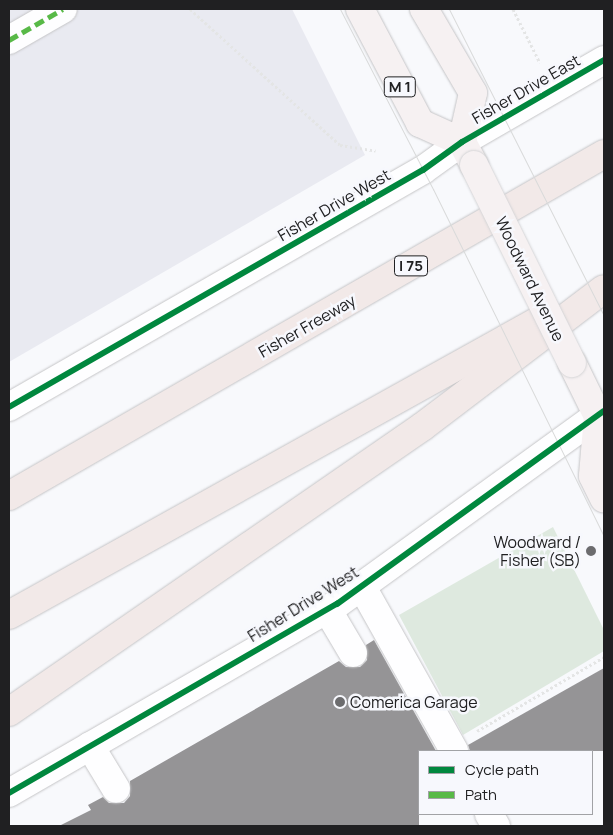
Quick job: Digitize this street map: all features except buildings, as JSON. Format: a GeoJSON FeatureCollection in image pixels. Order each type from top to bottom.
{"type":"FeatureCollection","features":[{"type":"Feature","properties":{"kind":"highway","name":"Fisher Freeway"},"geometry":{"type":"LineString","coordinates":[[9,496],[604,154]]}},
{"type":"Feature","properties":{"kind":"highway"},"geometry":{"type":"LineString","coordinates":[[9,615],[604,284]]}},
{"type":"Feature","properties":{"kind":"highway"},"geometry":{"type":"LineString","coordinates":[[9,712],[422,427],[604,289]]}},
{"type":"Feature","properties":{"kind":"main road","name":"M 1"},"geometry":{"type":"LineString","coordinates":[[360,9],[420,123],[468,154]]}},
{"type":"Feature","properties":{"kind":"main road"},"geometry":{"type":"LineString","coordinates":[[424,9],[473,93],[468,154]]}},
{"type":"Feature","properties":{"kind":"main road","name":"Woodward Avenue"},"geometry":{"type":"LineString","coordinates":[[468,154],[572,363],[602,415]]}},
{"type":"Feature","properties":{"kind":"main road"},"geometry":{"type":"LineString","coordinates":[[602,415],[593,476],[604,499]]}},
{"type":"Feature","properties":{"kind":"street"},"geometry":{"type":"LineString","coordinates":[[9,40],[63,9]]}},
{"type":"Feature","properties":{"kind":"street","name":"Fisher Drive East"},"geometry":{"type":"LineString","coordinates":[[468,154],[604,60]]}},
{"type":"Feature","properties":{"kind":"street","name":"Fisher Drive West"},"geometry":{"type":"LineString","coordinates":[[9,407],[423,170],[468,154]]}},
{"type":"Feature","properties":{"kind":"street","name":"Fisher Drive West"},"geometry":{"type":"LineString","coordinates":[[9,794],[327,609],[602,415]]}},
{"type":"Feature","properties":{"kind":"street"},"geometry":{"type":"LineString","coordinates":[[361,585],[452,748]]}},
{"type":"Feature","properties":{"kind":"street"},"geometry":{"type":"LineString","coordinates":[[327,609],[352,653]]}},
{"type":"Feature","properties":{"kind":"street"},"geometry":{"type":"LineString","coordinates":[[90,746],[116,789]]}},
{"type":"Feature","properties":{"kind":"street"},"geometry":{"type":"LineString","coordinates":[[490,815],[496,826]]}},
{"type":"Feature","properties":{"kind":"path"},"geometry":{"type":"LineString","coordinates":[[190,9],[340,145],[376,151]]}},
{"type":"Feature","properties":{"kind":"path"},"geometry":{"type":"LineString","coordinates":[[514,9],[540,63]]}},
{"type":"Feature","properties":{"kind":"path"},"geometry":{"type":"LineString","coordinates":[[452,748],[604,658]]}},
{"type":"Feature","properties":{"kind":"shaded area"},"geometry":{"type":"Polygon","coordinates":[[[9,9],[292,9],[365,155],[9,362],[9,9]]]}},
{"type":"Feature","properties":{"kind":"shaded area"},"geometry":{"type":"Polygon","coordinates":[[[553,527],[604,630],[604,651],[463,735],[399,615],[553,527]]]}},
{"type":"Feature","properties":{"kind":"tram line"},"geometry":{"type":"LineString","coordinates":[[340,9],[433,189],[604,536]]}},
{"type":"Feature","properties":{"kind":"tram line"},"geometry":{"type":"LineString","coordinates":[[449,9],[604,316]]}},
{"type":"Feature","properties":{"kind":"marked path"},"geometry":{"type":"LineString","coordinates":[[9,40],[63,9]]}},
{"type":"Feature","properties":{"kind":"cycle path"},"geometry":{"type":"LineString","coordinates":[[9,407],[423,170],[462,142],[604,60]]}},
{"type":"Feature","properties":{"kind":"cycle path"},"geometry":{"type":"LineString","coordinates":[[9,793],[337,604],[604,411]]}},
{"type":"Feature","properties":{"kind":"place","name":"Woodward / Fisher (SB)"},"geometry":{"type":"Point","coordinates":[591,551]}},
{"type":"Feature","properties":{"kind":"place","name":"Comerica Garage"},"geometry":{"type":"Point","coordinates":[340,702]}}]}
